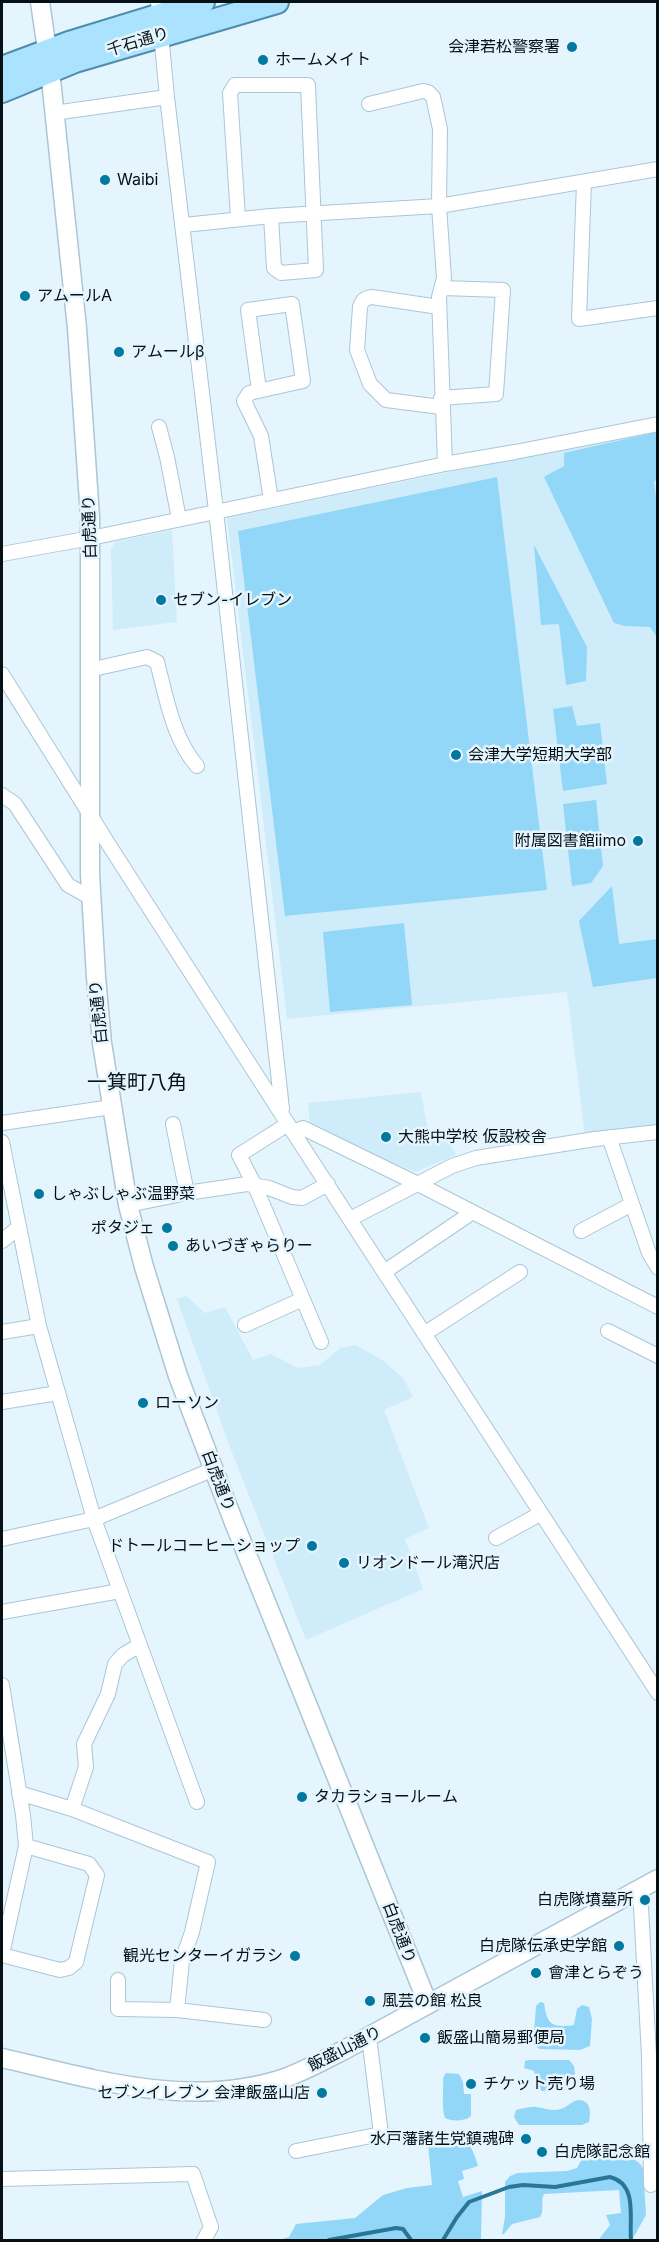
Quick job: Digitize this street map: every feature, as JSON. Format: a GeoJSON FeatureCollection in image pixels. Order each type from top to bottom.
{"type":"FeatureCollection","features":[{"type":"Feature","properties":{"kind":"main road","name":"千石通り"},"geometry":{"type":"LineString","coordinates":[[2,68],[48,60],[203,2]]}},
{"type":"Feature","properties":{"kind":"main road","name":"千石通り"},"geometry":{"type":"LineString","coordinates":[[160,17],[277,2]]}},
{"type":"Feature","properties":{"kind":"main road","name":"千石通り"},"geometry":{"type":"LineString","coordinates":[[2,91],[48,60]]}},
{"type":"Feature","properties":{"kind":"street","name":"白虎通り"},"geometry":{"type":"LineString","coordinates":[[40,2],[76,328],[91,538],[89,670],[91,898],[102,1043],[128,1205],[177,1376],[428,2004]]}},
{"type":"Feature","properties":{"kind":"street"},"geometry":{"type":"LineString","coordinates":[[160,17],[167,97],[288,1123]]}},
{"type":"Feature","properties":{"kind":"street"},"geometry":{"type":"LineString","coordinates":[[238,218],[230,93],[235,85],[308,85],[316,270],[281,273],[274,268],[271,216]]}},
{"type":"Feature","properties":{"kind":"street"},"geometry":{"type":"LineString","coordinates":[[369,104],[423,91],[428,92],[432,97],[440,129],[439,206],[444,278],[439,308],[445,464]]}},
{"type":"Feature","properties":{"kind":"street"},"geometry":{"type":"LineString","coordinates":[[54,113],[167,97]]}},
{"type":"Feature","properties":{"kind":"street"},"geometry":{"type":"LineString","coordinates":[[183,225],[238,218],[439,206],[657,169]]}},
{"type":"Feature","properties":{"kind":"street"},"geometry":{"type":"LineString","coordinates":[[584,182],[579,319],[657,308]]}},
{"type":"Feature","properties":{"kind":"street"},"geometry":{"type":"LineString","coordinates":[[439,308],[372,297],[361,302],[357,350],[370,384],[386,400],[441,403],[496,394],[503,290],[442,288]]}},
{"type":"Feature","properties":{"kind":"street"},"geometry":{"type":"LineString","coordinates":[[260,390],[248,310],[291,304],[303,381],[249,393],[244,401],[261,436],[271,500]]}},
{"type":"Feature","properties":{"kind":"street"},"geometry":{"type":"LineString","coordinates":[[2,554],[91,538],[445,464],[657,424]]}},
{"type":"Feature","properties":{"kind":"street"},"geometry":{"type":"LineString","coordinates":[[159,427],[179,519]]}},
{"type":"Feature","properties":{"kind":"street"},"geometry":{"type":"LineString","coordinates":[[89,670],[147,657],[157,662],[173,720],[188,756],[197,766]]}},
{"type":"Feature","properties":{"kind":"street"},"geometry":{"type":"LineString","coordinates":[[2,674],[288,1123],[657,1693]]}},
{"type":"Feature","properties":{"kind":"street"},"geometry":{"type":"LineString","coordinates":[[2,795],[15,804],[68,885],[91,898]]}},
{"type":"Feature","properties":{"kind":"street"},"geometry":{"type":"LineString","coordinates":[[2,1123],[112,1107]]}},
{"type":"Feature","properties":{"kind":"street"},"geometry":{"type":"LineString","coordinates":[[288,1123],[303,1128],[418,1184],[657,1307]]}},
{"type":"Feature","properties":{"kind":"street"},"geometry":{"type":"LineString","coordinates":[[288,1123],[239,1155],[255,1186],[321,1342]]}},
{"type":"Feature","properties":{"kind":"street"},"geometry":{"type":"LineString","coordinates":[[173,1124],[187,1193]]}},
{"type":"Feature","properties":{"kind":"street"},"geometry":{"type":"LineString","coordinates":[[350,1219],[452,1166],[476,1158],[609,1137],[657,1132]]}},
{"type":"Feature","properties":{"kind":"street"},"geometry":{"type":"LineString","coordinates":[[609,1137],[649,1253],[657,1268]]}},
{"type":"Feature","properties":{"kind":"street"},"geometry":{"type":"LineString","coordinates":[[2,1143],[39,1326],[94,1519],[197,1802]]}},
{"type":"Feature","properties":{"kind":"street"},"geometry":{"type":"LineString","coordinates":[[128,1205],[246,1184],[292,1197],[302,1197],[328,1184]]}},
{"type":"Feature","properties":{"kind":"street"},"geometry":{"type":"LineString","coordinates":[[581,1232],[632,1204]]}},
{"type":"Feature","properties":{"kind":"street"},"geometry":{"type":"LineString","coordinates":[[384,1272],[467,1216]]}},
{"type":"Feature","properties":{"kind":"street"},"geometry":{"type":"LineString","coordinates":[[2,1241],[19,1227]]}},
{"type":"Feature","properties":{"kind":"street"},"geometry":{"type":"LineString","coordinates":[[424,1334],[520,1272]]}},
{"type":"Feature","properties":{"kind":"street"},"geometry":{"type":"LineString","coordinates":[[245,1325],[303,1299]]}},
{"type":"Feature","properties":{"kind":"street"},"geometry":{"type":"LineString","coordinates":[[2,1332],[39,1326]]}},
{"type":"Feature","properties":{"kind":"street"},"geometry":{"type":"LineString","coordinates":[[608,1331],[657,1356]]}},
{"type":"Feature","properties":{"kind":"street"},"geometry":{"type":"LineString","coordinates":[[2,1402],[58,1393]]}},
{"type":"Feature","properties":{"kind":"street"},"geometry":{"type":"LineString","coordinates":[[2,1539],[94,1519],[214,1469]]}},
{"type":"Feature","properties":{"kind":"street"},"geometry":{"type":"LineString","coordinates":[[496,1538],[540,1514]]}},
{"type":"Feature","properties":{"kind":"street"},"geometry":{"type":"LineString","coordinates":[[2,1612],[120,1591]]}},
{"type":"Feature","properties":{"kind":"street"},"geometry":{"type":"LineString","coordinates":[[72,1809],[87,1767],[84,1744],[108,1694],[115,1664],[123,1655],[140,1646]]}},
{"type":"Feature","properties":{"kind":"street"},"geometry":{"type":"LineString","coordinates":[[2,1685],[6,1745],[19,1793],[26,1846],[2,1952],[60,1970],[69,1968],[75,1962],[97,1875],[89,1864],[26,1846]]}},
{"type":"Feature","properties":{"kind":"street"},"geometry":{"type":"LineString","coordinates":[[19,1793],[72,1809],[208,1862],[192,1932],[182,1960],[177,2010]]}},
{"type":"Feature","properties":{"kind":"street","name":"飯盛山通り"},"geometry":{"type":"LineString","coordinates":[[2,2058],[125,2086],[174,2091],[217,2091],[262,2084],[294,2075],[369,2037],[657,1879]]}},
{"type":"Feature","properties":{"kind":"street"},"geometry":{"type":"LineString","coordinates":[[637,1891],[641,1907],[649,2056],[651,2185]]}},
{"type":"Feature","properties":{"kind":"street"},"geometry":{"type":"LineString","coordinates":[[118,1980],[118,2009],[177,2010],[264,2020]]}},
{"type":"Feature","properties":{"kind":"street"},"geometry":{"type":"LineString","coordinates":[[296,2151],[381,2134],[369,2037]]}},
{"type":"Feature","properties":{"kind":"street"},"geometry":{"type":"LineString","coordinates":[[2,2179],[193,2174],[211,2227],[204,2241]]}},
{"type":"Feature","properties":{"kind":"shaded area","name":"会津大学短期大学部"},"geometry":{"type":"Polygon","coordinates":[[[657,429],[657,1128],[585,1136],[567,992],[287,1019],[227,518],[657,429]]]}},
{"type":"Feature","properties":{"kind":"shaded area"},"geometry":{"type":"Polygon","coordinates":[[[657,432],[657,480],[654,481],[658,514],[657,637],[650,627],[614,623],[544,477],[564,466],[564,453],[657,432]]]}},
{"type":"Feature","properties":{"kind":"shaded area"},"geometry":{"type":"Polygon","coordinates":[[[497,477],[547,890],[285,916],[238,531],[497,477]]]}},
{"type":"Feature","properties":{"kind":"shaded area"},"geometry":{"type":"Polygon","coordinates":[[[172,530],[177,622],[113,630],[111,549],[115,542],[172,530]]]}},
{"type":"Feature","properties":{"kind":"shaded area"},"geometry":{"type":"Polygon","coordinates":[[[534,545],[587,647],[586,681],[566,685],[559,624],[541,625],[534,545]]]}},
{"type":"Feature","properties":{"kind":"shaded area"},"geometry":{"type":"Polygon","coordinates":[[[572,706],[577,726],[600,723],[607,784],[563,791],[553,709],[572,706]]]}},
{"type":"Feature","properties":{"kind":"shaded area"},"geometry":{"type":"Polygon","coordinates":[[[596,800],[603,866],[591,883],[572,886],[563,804],[596,800]]]}},
{"type":"Feature","properties":{"kind":"shaded area"},"geometry":{"type":"Polygon","coordinates":[[[612,886],[619,944],[657,939],[657,978],[593,987],[579,921],[612,886]]]}},
{"type":"Feature","properties":{"kind":"shaded area"},"geometry":{"type":"Polygon","coordinates":[[[404,923],[412,1005],[330,1012],[323,932],[404,923]]]}},
{"type":"Feature","properties":{"kind":"shaded area","name":"大熊中学校 仮設校舎"},"geometry":{"type":"Polygon","coordinates":[[[421,1092],[428,1131],[450,1144],[456,1155],[415,1172],[310,1128],[308,1103],[421,1092]]]}},
{"type":"Feature","properties":{"kind":"shaded area","name":"リオンドール滝沢店"},"geometry":{"type":"Polygon","coordinates":[[[186,1296],[205,1313],[225,1307],[253,1360],[271,1354],[298,1368],[320,1365],[340,1348],[355,1345],[381,1359],[404,1379],[413,1397],[384,1410],[429,1528],[405,1539],[423,1589],[306,1640],[231,1450],[177,1299],[186,1296]]]}},
{"type":"Feature","properties":{"kind":"shaded area"},"geometry":{"type":"Polygon","coordinates":[[[540,2002],[544,2003],[549,2020],[560,2026],[574,2025],[577,2009],[582,2005],[589,2007],[592,2019],[590,2046],[580,2050],[540,2049],[531,2043],[536,2006],[540,2002]]]}},
{"type":"Feature","properties":{"kind":"shaded area"},"geometry":{"type":"Polygon","coordinates":[[[569,2060],[574,2066],[575,2074],[562,2087],[542,2091],[536,2084],[534,2071],[524,2068],[525,2061],[569,2060]]]}},
{"type":"Feature","properties":{"kind":"shaded area"},"geometry":{"type":"Polygon","coordinates":[[[446,2073],[459,2074],[463,2082],[464,2094],[471,2094],[471,2116],[469,2118],[455,2120],[445,2118],[443,2078],[446,2073]]]}},
{"type":"Feature","properties":{"kind":"shaded area"},"geometry":{"type":"Polygon","coordinates":[[[579,2100],[586,2102],[590,2111],[589,2122],[582,2125],[519,2125],[514,2117],[516,2110],[534,2107],[558,2110],[579,2100]]]}},
{"type":"Feature","properties":{"kind":"shaded area"},"geometry":{"type":"Polygon","coordinates":[[[458,2137],[469,2145],[478,2166],[462,2171],[464,2179],[458,2181],[463,2197],[482,2191],[481,2240],[279,2240],[289,2237],[296,2224],[355,2218],[383,2195],[407,2188],[432,2185],[428,2144],[458,2137]]]}},
{"type":"Feature","properties":{"kind":"shaded area"},"geometry":{"type":"Polygon","coordinates":[[[613,2154],[634,2159],[643,2168],[646,2215],[632,2240],[600,2240],[610,2225],[606,2215],[621,2213],[619,2190],[544,2194],[540,2217],[512,2224],[502,2234],[505,2217],[505,2182],[510,2176],[518,2173],[567,2171],[577,2168],[583,2157],[613,2154]]]}},
{"type":"Feature","properties":{"kind":"waterway"},"geometry":{"type":"LineString","coordinates":[[443,2240],[469,2202],[509,2187],[523,2185],[555,2187],[610,2177],[619,2181],[628,2194],[631,2212],[631,2240]]}},
{"type":"Feature","properties":{"kind":"waterway"},"geometry":{"type":"LineString","coordinates":[[329,2240],[396,2228],[403,2229],[411,2240]]}},
{"type":"Feature","properties":{"kind":"place","name":"会津若松警察署"},"geometry":{"type":"Point","coordinates":[572,47]}},
{"type":"Feature","properties":{"kind":"place","name":"ホームメイト"},"geometry":{"type":"Point","coordinates":[263,60]}},
{"type":"Feature","properties":{"kind":"place","name":"Waibi"},"geometry":{"type":"Point","coordinates":[105,180]}},
{"type":"Feature","properties":{"kind":"place","name":"アムールA"},"geometry":{"type":"Point","coordinates":[25,296]}},
{"type":"Feature","properties":{"kind":"place","name":"アムールβ"},"geometry":{"type":"Point","coordinates":[119,352]}},
{"type":"Feature","properties":{"kind":"place","name":"セブン-イレブン"},"geometry":{"type":"Point","coordinates":[161,600]}},
{"type":"Feature","properties":{"kind":"place","name":"会津大学短期大学部"},"geometry":{"type":"Point","coordinates":[456,755]}},
{"type":"Feature","properties":{"kind":"place","name":"附属図書館iimo"},"geometry":{"type":"Point","coordinates":[638,841]}},
{"type":"Feature","properties":{"kind":"place","name":"大熊中学校 仮設校舎"},"geometry":{"type":"Point","coordinates":[386,1137]}},
{"type":"Feature","properties":{"kind":"place","name":"しゃぶしゃぶ温野菜"},"geometry":{"type":"Point","coordinates":[39,1194]}},
{"type":"Feature","properties":{"kind":"place","name":"ポタジェ"},"geometry":{"type":"Point","coordinates":[167,1228]}},
{"type":"Feature","properties":{"kind":"place","name":"あいづぎゃらりー"},"geometry":{"type":"Point","coordinates":[173,1246]}},
{"type":"Feature","properties":{"kind":"place","name":"ローソン"},"geometry":{"type":"Point","coordinates":[143,1403]}},
{"type":"Feature","properties":{"kind":"place","name":"ドトールコーヒーショップ"},"geometry":{"type":"Point","coordinates":[312,1546]}},
{"type":"Feature","properties":{"kind":"place","name":"リオンドール滝沢店"},"geometry":{"type":"Point","coordinates":[344,1563]}},
{"type":"Feature","properties":{"kind":"place","name":"タカラショールーム"},"geometry":{"type":"Point","coordinates":[302,1797]}},
{"type":"Feature","properties":{"kind":"place","name":"白虎隊墳墓所"},"geometry":{"type":"Point","coordinates":[645,1900]}},
{"type":"Feature","properties":{"kind":"place","name":"白虎隊伝承史学館"},"geometry":{"type":"Point","coordinates":[619,1946]}},
{"type":"Feature","properties":{"kind":"place","name":"観光センターイガラシ"},"geometry":{"type":"Point","coordinates":[295,1956]}},
{"type":"Feature","properties":{"kind":"place","name":"會津とらぞう"},"geometry":{"type":"Point","coordinates":[536,1973]}},
{"type":"Feature","properties":{"kind":"place","name":"風芸の館 松良"},"geometry":{"type":"Point","coordinates":[370,2001]}},
{"type":"Feature","properties":{"kind":"place","name":"飯盛山簡易郵便局"},"geometry":{"type":"Point","coordinates":[425,2038]}},
{"type":"Feature","properties":{"kind":"place","name":"チケット売り場"},"geometry":{"type":"Point","coordinates":[471,2084]}},
{"type":"Feature","properties":{"kind":"place","name":"セブンイレブン 会津飯盛山店"},"geometry":{"type":"Point","coordinates":[322,2093]}},
{"type":"Feature","properties":{"kind":"place","name":"水戸藩諸生党鎮魂碑"},"geometry":{"type":"Point","coordinates":[526,2139]}},
{"type":"Feature","properties":{"kind":"place","name":"白虎隊記念館"},"geometry":{"type":"Point","coordinates":[542,2152]}},
{"type":"Feature","properties":{"kind":"district","name":"一箕町八角"},"geometry":{"type":"Point","coordinates":[137,1083]}}]}
